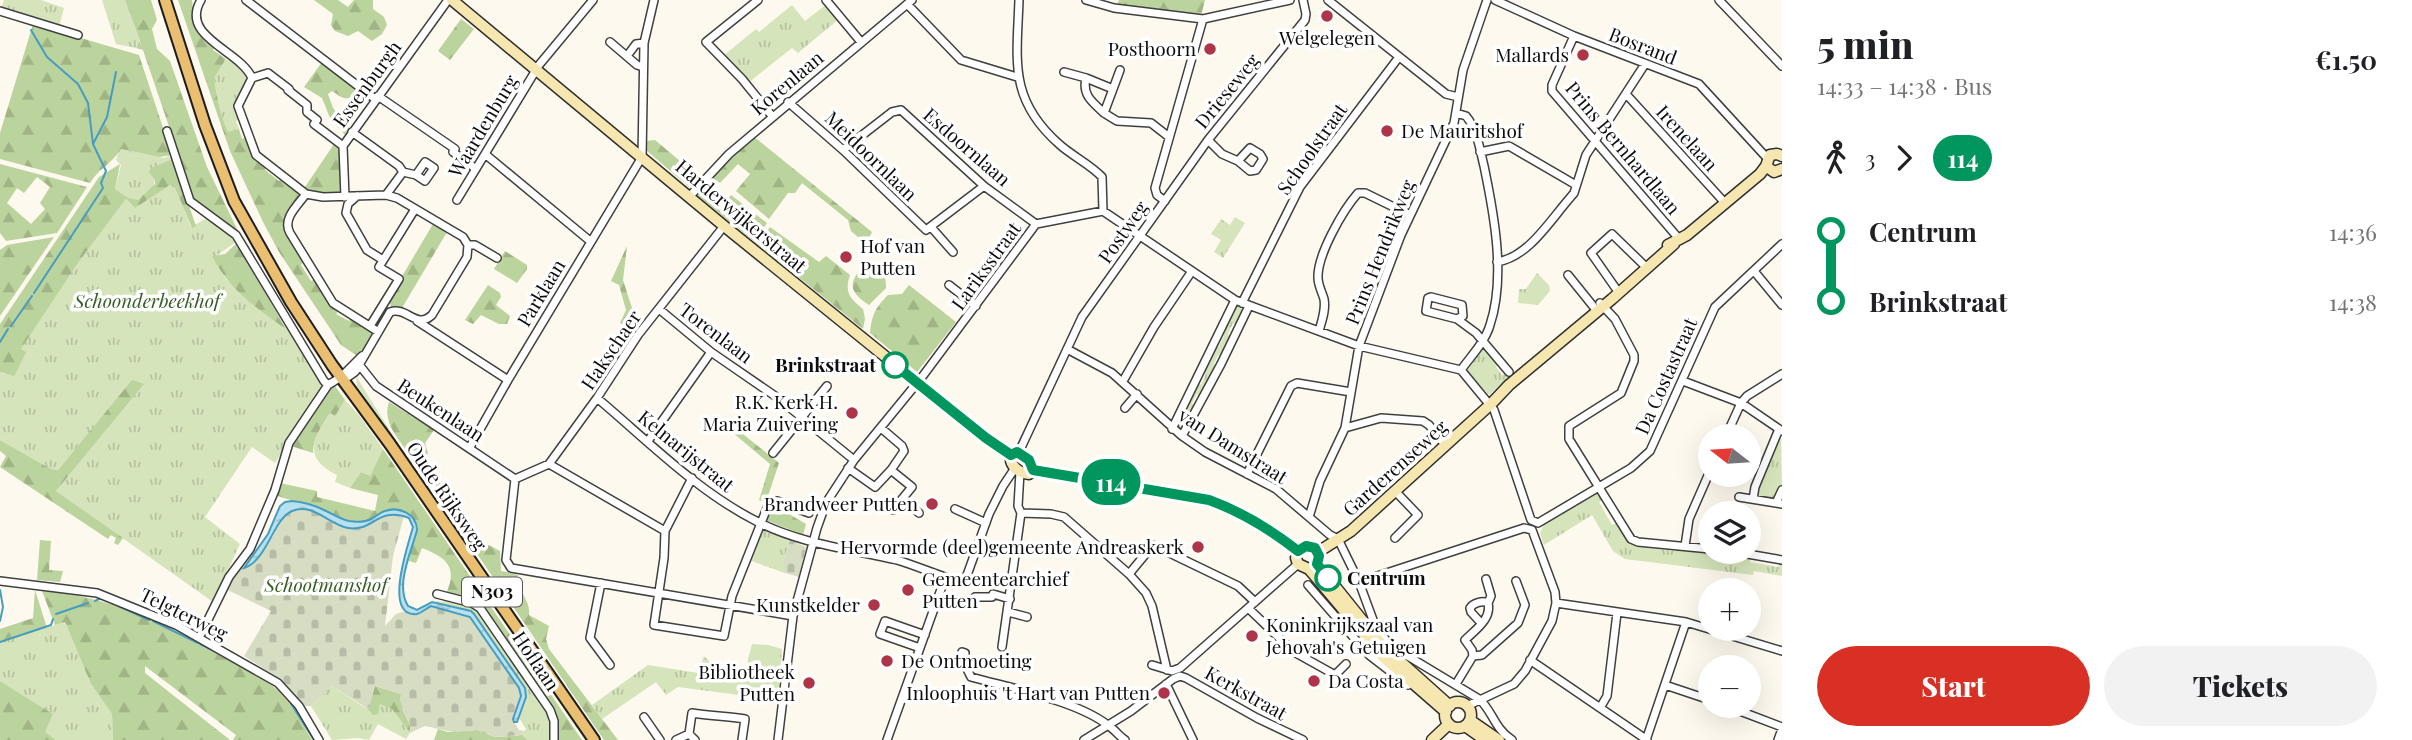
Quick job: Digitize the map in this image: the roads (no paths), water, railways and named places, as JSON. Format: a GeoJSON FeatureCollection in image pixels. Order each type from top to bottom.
{"type":"FeatureCollection","features":[{"type":"Feature","properties":{"kind":"main road","name":"Oude Rijksweg"},"geometry":{"type":"LineString","coordinates":[[165,0],[205,125],[234,201],[291,302],[345,375],[594,740]]}},
{"type":"Feature","properties":{"kind":"main road","name":"Harderwijkerstraat"},"geometry":{"type":"LineString","coordinates":[[450,0],[917,383],[1015,454],[1029,460],[1033,470]]}},
{"type":"Feature","properties":{"kind":"main road","name":"Garderenseweg"},"geometry":{"type":"LineString","coordinates":[[1318,552],[1352,531],[1509,385],[1617,291],[1774,164]]}},
{"type":"Feature","properties":{"kind":"main road"},"geometry":{"type":"LineString","coordinates":[[1015,454],[1010,460],[1018,470],[1029,474],[1033,470],[1209,500],[1249,517],[1298,551]]}},
{"type":"Feature","properties":{"kind":"main road"},"geometry":{"type":"LineString","coordinates":[[1298,551],[1306,546],[1315,548],[1318,552],[1313,566]]}},
{"type":"Feature","properties":{"kind":"main road"},"geometry":{"type":"LineString","coordinates":[[1298,551],[1298,564],[1313,566],[1382,645],[1448,709],[1449,724]]}},
{"type":"Feature","properties":{"kind":"main road"},"geometry":{"type":"LineString","coordinates":[[1313,566],[1355,633],[1427,698],[1448,709]]}},
{"type":"Feature","properties":{"kind":"main road"},"geometry":{"type":"LineString","coordinates":[[1448,709],[1462,703],[1467,706],[1471,715],[1467,723]]}},
{"type":"Feature","properties":{"kind":"main road"},"geometry":{"type":"LineString","coordinates":[[1449,724],[1454,727],[1467,723],[1506,739]]}},
{"type":"Feature","properties":{"kind":"main road"},"geometry":{"type":"LineString","coordinates":[[1467,723],[1485,740]]}},
{"type":"Feature","properties":{"kind":"main road"},"geometry":{"type":"LineString","coordinates":[[1432,740],[1449,724]]}},
{"type":"Feature","properties":{"kind":"street"},"geometry":{"type":"LineString","coordinates":[[246,0],[377,97],[455,149],[453,152],[475,169]]}},
{"type":"Feature","properties":{"kind":"street","name":"Essenburgh"},"geometry":{"type":"LineString","coordinates":[[345,197],[342,146],[450,0]]}},
{"type":"Feature","properties":{"kind":"street","name":"Waardenburg"},"geometry":{"type":"LineString","coordinates":[[457,200],[536,69],[593,0]]}},
{"type":"Feature","properties":{"kind":"street"},"geometry":{"type":"LineString","coordinates":[[642,157],[642,67],[644,43],[654,0]]}},
{"type":"Feature","properties":{"kind":"street"},"geometry":{"type":"LineString","coordinates":[[758,0],[706,42],[742,79],[772,116]]}},
{"type":"Feature","properties":{"kind":"street"},"geometry":{"type":"LineString","coordinates":[[826,0],[861,42]]}},
{"type":"Feature","properties":{"kind":"street"},"geometry":{"type":"LineString","coordinates":[[1019,0],[1017,77],[1023,96],[1047,132],[1101,177],[1104,186],[1103,211],[1242,303],[1359,346],[1461,370],[1491,404]]}},
{"type":"Feature","properties":{"kind":"street"},"geometry":{"type":"LineString","coordinates":[[1086,0],[1114,8],[1203,19],[1290,0]]}},
{"type":"Feature","properties":{"kind":"street","name":"Drieseweg"},"geometry":{"type":"LineString","coordinates":[[1165,201],[1208,140],[1305,20],[1303,0]]}},
{"type":"Feature","properties":{"kind":"street"},"geometry":{"type":"LineString","coordinates":[[1328,0],[1446,94],[1458,97]]}},
{"type":"Feature","properties":{"kind":"street","name":"Prins Hendrikweg"},"geometry":{"type":"LineString","coordinates":[[1309,517],[1320,481],[1345,428],[1359,346],[1410,215],[1450,131],[1456,113],[1463,70],[1487,0]]}},
{"type":"Feature","properties":{"kind":"street","name":"Bosrand"},"geometry":{"type":"LineString","coordinates":[[1495,0],[1574,36],[1699,83],[1774,164]]}},
{"type":"Feature","properties":{"kind":"street"},"geometry":{"type":"LineString","coordinates":[[1719,0],[1782,66]]}},
{"type":"Feature","properties":{"kind":"street"},"geometry":{"type":"LineString","coordinates":[[199,2],[196,18],[201,31],[243,64],[252,78]]}},
{"type":"Feature","properties":{"kind":"street"},"geometry":{"type":"LineString","coordinates":[[909,2],[961,60],[1017,77]]}},
{"type":"Feature","properties":{"kind":"street","name":"Korenlaan"},"geometry":{"type":"LineString","coordinates":[[689,197],[729,154],[909,2]]}},
{"type":"Feature","properties":{"kind":"street"},"geometry":{"type":"LineString","coordinates":[[0,11],[78,35]]}},
{"type":"Feature","properties":{"kind":"street","name":"Postweg"},"geometry":{"type":"LineString","coordinates":[[1015,454],[1082,317],[1165,201],[1157,195],[1155,188],[1203,19]]}},
{"type":"Feature","properties":{"kind":"street","name":"Prins Bernhardlaan"},"geometry":{"type":"LineString","coordinates":[[1574,36],[1552,85],[1552,91],[1677,242]]}},
{"type":"Feature","properties":{"kind":"street"},"geometry":{"type":"LineString","coordinates":[[610,42],[642,67]]}},
{"type":"Feature","properties":{"kind":"street"},"geometry":{"type":"LineString","coordinates":[[627,56],[636,44],[644,43]]}},
{"type":"Feature","properties":{"kind":"street","name":"Schoolstraat"},"geometry":{"type":"LineString","coordinates":[[1172,429],[1242,303],[1300,187],[1399,57]]}},
{"type":"Feature","properties":{"kind":"street"},"geometry":{"type":"LineString","coordinates":[[1497,262],[1507,260],[1524,250],[1569,199],[1582,162],[1645,64]]}},
{"type":"Feature","properties":{"kind":"street"},"geometry":{"type":"LineString","coordinates":[[1104,113],[1119,71]]}},
{"type":"Feature","properties":{"kind":"street"},"geometry":{"type":"LineString","coordinates":[[1064,72],[1113,89]]}},
{"type":"Feature","properties":{"kind":"street"},"geometry":{"type":"LineString","coordinates":[[342,146],[314,124],[317,120],[307,112],[307,105],[268,73],[252,78],[238,106],[255,152],[306,194],[315,197],[386,195],[397,198],[463,237],[468,245],[467,257],[432,314],[426,320],[415,320]]}},
{"type":"Feature","properties":{"kind":"street"},"geometry":{"type":"LineString","coordinates":[[1086,79],[1086,95],[1104,113],[1117,121],[1151,122],[1169,137]]}},
{"type":"Feature","properties":{"kind":"street","name":"Irenelaan"},"geometry":{"type":"LineString","coordinates":[[1626,94],[1725,203]]}},
{"type":"Feature","properties":{"kind":"street","name":"Meidoornlaan"},"geometry":{"type":"LineString","coordinates":[[788,102],[843,149],[926,230],[931,227],[953,252]]}},
{"type":"Feature","properties":{"kind":"street","name":"Esdoornlaan"},"geometry":{"type":"LineString","coordinates":[[843,149],[891,113],[899,110],[984,186],[1036,224]]}},
{"type":"Feature","properties":{"kind":"street"},"geometry":{"type":"LineString","coordinates":[[1456,113],[1469,119],[1480,152],[1495,222],[1497,262],[1491,324],[1461,370]]}},
{"type":"Feature","properties":{"kind":"street"},"geometry":{"type":"LineString","coordinates":[[167,131],[190,201],[236,235],[292,331],[328,384]]}},
{"type":"Feature","properties":{"kind":"street"},"geometry":{"type":"LineString","coordinates":[[352,132],[399,166],[403,172],[416,175]]}},
{"type":"Feature","properties":{"kind":"street"},"geometry":{"type":"LineString","coordinates":[[1208,140],[1222,154],[1238,161]]}},
{"type":"Feature","properties":{"kind":"street"},"geometry":{"type":"LineString","coordinates":[[1480,152],[1509,146],[1576,185]]}},
{"type":"Feature","properties":{"kind":"street"},"geometry":{"type":"LineString","coordinates":[[485,154],[590,242]]}},
{"type":"Feature","properties":{"kind":"street","name":"Parklaan"},"geometry":{"type":"LineString","coordinates":[[470,447],[642,157]]}},
{"type":"Feature","properties":{"kind":"street"},"geometry":{"type":"LineString","coordinates":[[386,195],[403,172]]}},
{"type":"Feature","properties":{"kind":"street"},"geometry":{"type":"LineString","coordinates":[[931,227],[984,186]]}},
{"type":"Feature","properties":{"kind":"street"},"geometry":{"type":"LineString","coordinates":[[1319,331],[1325,309],[1318,275],[1320,265],[1351,202],[1358,194],[1365,193],[1410,215]]}},
{"type":"Feature","properties":{"kind":"street"},"geometry":{"type":"LineString","coordinates":[[306,194],[286,227],[331,301],[374,329]]}},
{"type":"Feature","properties":{"kind":"street"},"geometry":{"type":"LineString","coordinates":[[357,196],[348,204],[346,213],[367,250],[383,260]]}},
{"type":"Feature","properties":{"kind":"street"},"geometry":{"type":"LineString","coordinates":[[199,638],[229,576],[250,549],[278,483],[289,443],[328,384],[358,364],[366,350],[399,279],[379,267],[415,209]]}},
{"type":"Feature","properties":{"kind":"street","name":"Lariksstraat"},"geometry":{"type":"LineString","coordinates":[[917,383],[1036,224],[1103,211]]}},
{"type":"Feature","properties":{"kind":"street","name":"Hakschaer"},"geometry":{"type":"LineString","coordinates":[[549,464],[638,335],[724,226]]}},
{"type":"Feature","properties":{"kind":"street"},"geometry":{"type":"LineString","coordinates":[[1617,291],[1591,253],[1612,234],[1645,267]]}},
{"type":"Feature","properties":{"kind":"street","name":"Da Costastraat"},"geometry":{"type":"LineString","coordinates":[[1491,404],[1531,520],[1540,523],[1631,468],[1650,451],[1715,307],[1782,244]]}},
{"type":"Feature","properties":{"kind":"street"},"geometry":{"type":"LineString","coordinates":[[468,245],[475,245],[497,258]]}},
{"type":"Feature","properties":{"kind":"street"},"geometry":{"type":"LineString","coordinates":[[1123,381],[1154,327],[1192,271]]}},
{"type":"Feature","properties":{"kind":"street"},"geometry":{"type":"LineString","coordinates":[[1754,271],[1782,305]]}},
{"type":"Feature","properties":{"kind":"street"},"geometry":{"type":"LineString","coordinates":[[1568,275],[1599,307],[1615,319],[1631,349],[1634,361],[1621,393],[1569,426],[1569,439],[1631,539],[1698,548]]}},
{"type":"Feature","properties":{"kind":"street"},"geometry":{"type":"LineString","coordinates":[[949,285],[976,306]]}},
{"type":"Feature","properties":{"kind":"street"},"geometry":{"type":"LineString","coordinates":[[1457,319],[1463,316],[1462,305],[1428,298],[1425,308],[1427,312],[1457,319],[1483,340],[1509,372]]}},
{"type":"Feature","properties":{"kind":"street","name":"Schoolstraat"},"geometry":{"type":"LineString","coordinates":[[1182,436],[1221,364],[1242,303]]}},
{"type":"Feature","properties":{"kind":"street","name":"Torenlaan"},"geometry":{"type":"LineString","coordinates":[[659,309],[711,352],[802,417],[854,460]]}},
{"type":"Feature","properties":{"kind":"street"},"geometry":{"type":"LineString","coordinates":[[374,329],[387,314],[393,310],[401,311],[508,380]]}},
{"type":"Feature","properties":{"kind":"street","name":"van Damstraat"},"geometry":{"type":"LineString","coordinates":[[1067,349],[1123,381],[1172,429],[1205,452],[1276,489],[1329,536],[1338,539],[1379,634],[1391,646],[1479,699]]}},
{"type":"Feature","properties":{"kind":"street"},"geometry":{"type":"LineString","coordinates":[[648,441],[711,352]]}},
{"type":"Feature","properties":{"kind":"street","name":"Beukenlaan"},"geometry":{"type":"LineString","coordinates":[[358,364],[376,386],[515,479]]}},
{"type":"Feature","properties":{"kind":"street"},"geometry":{"type":"LineString","coordinates":[[1731,424],[1741,403],[1748,396],[1782,374]]}},
{"type":"Feature","properties":{"kind":"street"},"geometry":{"type":"LineString","coordinates":[[1683,381],[1741,403],[1781,430],[1752,499]]}},
{"type":"Feature","properties":{"kind":"street"},"geometry":{"type":"LineString","coordinates":[[778,740],[793,616],[825,503],[854,460],[917,383]]}},
{"type":"Feature","properties":{"kind":"street"},"geometry":{"type":"LineString","coordinates":[[1247,474],[1292,386],[1297,383],[1351,392]]}},
{"type":"Feature","properties":{"kind":"street"},"geometry":{"type":"LineString","coordinates":[[773,453],[827,386]]}},
{"type":"Feature","properties":{"kind":"street"},"geometry":{"type":"LineString","coordinates":[[1125,408],[1136,394]]}},
{"type":"Feature","properties":{"kind":"street","name":"Kelnarijstraat"},"geometry":{"type":"LineString","coordinates":[[597,398],[720,499],[760,523],[813,542],[900,561],[962,581],[970,568],[986,523]]}},
{"type":"Feature","properties":{"kind":"street"},"geometry":{"type":"LineString","coordinates":[[1345,428],[1381,418],[1423,421],[1446,446]]}},
{"type":"Feature","properties":{"kind":"street"},"geometry":{"type":"LineString","coordinates":[[848,468],[875,487],[891,470],[904,451],[902,446],[881,428]]}},
{"type":"Feature","properties":{"kind":"street"},"geometry":{"type":"LineString","coordinates":[[664,531],[549,464],[515,479],[507,565],[510,569],[793,616]]}},
{"type":"Feature","properties":{"kind":"street"},"geometry":{"type":"LineString","coordinates":[[891,470],[912,486],[893,510]]}},
{"type":"Feature","properties":{"kind":"street"},"geometry":{"type":"LineString","coordinates":[[1002,648],[1021,513],[1018,506],[1018,470]]}},
{"type":"Feature","properties":{"kind":"street"},"geometry":{"type":"LineString","coordinates":[[955,509],[986,523],[1003,486],[1018,470]]}},
{"type":"Feature","properties":{"kind":"street"},"geometry":{"type":"LineString","coordinates":[[692,478],[664,531],[664,558],[654,625],[724,636],[730,605],[769,503],[774,501],[809,513]]}},
{"type":"Feature","properties":{"kind":"street"},"geometry":{"type":"LineString","coordinates":[[1685,546],[1689,519],[1703,487]]}},
{"type":"Feature","properties":{"kind":"street"},"geometry":{"type":"LineString","coordinates":[[1739,497],[1779,503],[1782,490]]}},
{"type":"Feature","properties":{"kind":"street"},"geometry":{"type":"LineString","coordinates":[[1396,492],[1423,524]]}},
{"type":"Feature","properties":{"kind":"street"},"geometry":{"type":"LineString","coordinates":[[902,499],[919,513]]}},
{"type":"Feature","properties":{"kind":"street"},"geometry":{"type":"LineString","coordinates":[[1021,513],[1064,517],[1129,574],[1150,599],[1171,673]]}},
{"type":"Feature","properties":{"kind":"street"},"geometry":{"type":"LineString","coordinates":[[1395,538],[1417,517]]}},
{"type":"Feature","properties":{"kind":"street"},"geometry":{"type":"LineString","coordinates":[[1359,583],[1524,528],[1531,529],[1555,592],[1556,603],[1552,621],[1514,684],[1467,706]]}},
{"type":"Feature","properties":{"kind":"street"},"geometry":{"type":"LineString","coordinates":[[1129,574],[1153,545],[1238,586],[1251,605],[1294,652],[1336,676],[1346,664]]}},
{"type":"Feature","properties":{"kind":"street"},"geometry":{"type":"LineString","coordinates":[[1761,556],[1782,560]]}},
{"type":"Feature","properties":{"kind":"street"},"geometry":{"type":"LineString","coordinates":[[1084,740],[1109,726],[1166,684],[1171,673],[1229,626],[1298,564]]}},
{"type":"Feature","properties":{"kind":"street"},"geometry":{"type":"LineString","coordinates":[[887,740],[946,578]]}},
{"type":"Feature","properties":{"kind":"street"},"geometry":{"type":"LineString","coordinates":[[1456,684],[1473,656],[1465,640],[1488,617],[1488,603],[1492,596],[1486,579]]}},
{"type":"Feature","properties":{"kind":"street"},"geometry":{"type":"LineString","coordinates":[[1473,656],[1482,655],[1518,623],[1525,605],[1516,581]]}},
{"type":"Feature","properties":{"kind":"street","name":"Telgterweg"},"geometry":{"type":"LineString","coordinates":[[0,582],[97,593],[176,625],[278,682],[299,706],[319,740]]}},
{"type":"Feature","properties":{"kind":"street"},"geometry":{"type":"LineString","coordinates":[[601,583],[590,638],[610,665]]}},
{"type":"Feature","properties":{"kind":"street"},"geometry":{"type":"LineString","coordinates":[[1308,585],[1355,633],[1361,647],[1427,698]]}},
{"type":"Feature","properties":{"kind":"street","name":"Hoflaan"},"geometry":{"type":"LineString","coordinates":[[437,594],[480,608],[550,710],[554,721],[554,740]]}},
{"type":"Feature","properties":{"kind":"street"},"geometry":{"type":"LineString","coordinates":[[975,597],[992,597],[993,594],[1010,599]]}},
{"type":"Feature","properties":{"kind":"street"},"geometry":{"type":"LineString","coordinates":[[1481,623],[1471,612],[1471,608],[1473,604],[1484,601],[1488,603]]}},
{"type":"Feature","properties":{"kind":"street"},"geometry":{"type":"LineString","coordinates":[[1556,603],[1686,622],[1782,651]]}},
{"type":"Feature","properties":{"kind":"street"},"geometry":{"type":"LineString","coordinates":[[1008,612],[1027,617]]}},
{"type":"Feature","properties":{"kind":"street"},"geometry":{"type":"LineString","coordinates":[[1601,708],[1607,696],[1617,613]]}},
{"type":"Feature","properties":{"kind":"street"},"geometry":{"type":"LineString","coordinates":[[920,648],[880,635],[885,621],[925,635]]}},
{"type":"Feature","properties":{"kind":"street"},"geometry":{"type":"LineString","coordinates":[[1530,660],[1647,740],[1686,622]]}},
{"type":"Feature","properties":{"kind":"street"},"geometry":{"type":"LineString","coordinates":[[962,652],[965,653],[963,661],[969,663],[967,669],[971,677],[1040,695],[1090,715],[1125,740]]}},
{"type":"Feature","properties":{"kind":"street","name":"Kerkstraat"},"geometry":{"type":"LineString","coordinates":[[1152,665],[1186,678],[1303,740]]}},
{"type":"Feature","properties":{"kind":"street"},"geometry":{"type":"LineString","coordinates":[[1166,684],[1193,740]]}},
{"type":"Feature","properties":{"kind":"street"},"geometry":{"type":"LineString","coordinates":[[1665,685],[1698,696]]}},
{"type":"Feature","properties":{"kind":"street"},"geometry":{"type":"LineString","coordinates":[[1479,699],[1506,739]]}},
{"type":"Feature","properties":{"kind":"street"},"geometry":{"type":"LineString","coordinates":[[676,740],[692,737],[692,713],[745,719],[742,740]]}},
{"type":"Feature","properties":{"kind":"street"},"geometry":{"type":"LineString","coordinates":[[644,717],[660,740]]}},
{"type":"Feature","properties":{"kind":"street"},"geometry":{"type":"LineString","coordinates":[[1757,718],[1782,728],[1778,740]]}},
{"type":"Feature","properties":{"kind":"water"},"geometry":{"type":"Polygon","coordinates":[[[292,501],[312,505],[351,521],[369,520],[390,510],[411,516],[417,530],[404,579],[404,598],[408,606],[417,610],[432,602],[474,614],[525,688],[526,697],[517,722],[513,719],[521,696],[519,688],[470,617],[431,606],[417,614],[407,612],[401,604],[400,578],[413,527],[409,518],[390,515],[364,526],[348,528],[307,509],[292,511],[285,515],[259,557],[244,568],[268,534],[280,506],[292,501]]]}},
{"type":"Feature","properties":{"kind":"waterway"},"geometry":{"type":"LineString","coordinates":[[31,30],[47,57],[78,84],[88,103],[93,144],[106,171],[101,183],[103,188],[34,293]]}},
{"type":"Feature","properties":{"kind":"waterway"},"geometry":{"type":"LineString","coordinates":[[93,144],[107,117],[116,72]]}},
{"type":"Feature","properties":{"kind":"waterway"},"geometry":{"type":"LineString","coordinates":[[11,326],[32,296]]}},
{"type":"Feature","properties":{"kind":"waterway"},"geometry":{"type":"LineString","coordinates":[[0,342],[8,329]]}},
{"type":"Feature","properties":{"kind":"waterway"},"geometry":{"type":"LineString","coordinates":[[0,590],[3,607],[0,621]]}},
{"type":"Feature","properties":{"kind":"waterway"},"geometry":{"type":"LineString","coordinates":[[95,601],[101,598],[106,600]]}},
{"type":"Feature","properties":{"kind":"waterway"},"geometry":{"type":"LineString","coordinates":[[56,614],[88,603]]}},
{"type":"Feature","properties":{"kind":"waterway"},"geometry":{"type":"LineString","coordinates":[[119,606],[149,620]]}},
{"type":"Feature","properties":{"kind":"waterway"},"geometry":{"type":"LineString","coordinates":[[0,642],[51,625],[53,619]]}},
{"type":"Feature","properties":{"kind":"waterway"},"geometry":{"type":"LineString","coordinates":[[153,621],[198,643]]}},
{"type":"Feature","properties":{"kind":"waterway"},"geometry":{"type":"LineString","coordinates":[[200,644],[220,654]]}},
{"type":"Feature","properties":{"kind":"waterway"},"geometry":{"type":"LineString","coordinates":[[288,699],[314,740]]}},
{"type":"Feature","properties":{"kind":"place","name":"Welgelegen"},"geometry":{"type":"Point","coordinates":[1327,16]}},
{"type":"Feature","properties":{"kind":"place","name":"Posthoorn"},"geometry":{"type":"Point","coordinates":[1210,49]}},
{"type":"Feature","properties":{"kind":"place","name":"Mallards"},"geometry":{"type":"Point","coordinates":[1583,55]}},
{"type":"Feature","properties":{"kind":"place","name":"De Mauritshof"},"geometry":{"type":"Point","coordinates":[1387,131]}},
{"type":"Feature","properties":{"kind":"place","name":"Hof van Putten"},"geometry":{"type":"Point","coordinates":[846,257]}},
{"type":"Feature","properties":{"kind":"place","name":"Brinkstraat"},"geometry":{"type":"Point","coordinates":[895,365]}},
{"type":"Feature","properties":{"kind":"place","name":"R.K. Kerk H. Maria Zuivering"},"geometry":{"type":"Point","coordinates":[852,413]}},
{"type":"Feature","properties":{"kind":"place","name":"Brandweer Putten"},"geometry":{"type":"Point","coordinates":[932,504]}},
{"type":"Feature","properties":{"kind":"place","name":"Hervormde (deel)gemeente Andreaskerk"},"geometry":{"type":"Point","coordinates":[1198,547]}},
{"type":"Feature","properties":{"kind":"place","name":"Centrum"},"geometry":{"type":"Point","coordinates":[1328,578]}},
{"type":"Feature","properties":{"kind":"place","name":"Gemeentearchief Putten"},"geometry":{"type":"Point","coordinates":[908,590]}},
{"type":"Feature","properties":{"kind":"place","name":"Kunstkelder"},"geometry":{"type":"Point","coordinates":[874,605]}},
{"type":"Feature","properties":{"kind":"place","name":"Koninkrijkszaal van Jehovah's Getuigen"},"geometry":{"type":"Point","coordinates":[1252,636]}},
{"type":"Feature","properties":{"kind":"place","name":"De Ontmoeting"},"geometry":{"type":"Point","coordinates":[887,661]}},
{"type":"Feature","properties":{"kind":"place","name":"Da Costa"},"geometry":{"type":"Point","coordinates":[1314,681]}},
{"type":"Feature","properties":{"kind":"place","name":"Bibliotheek Putten"},"geometry":{"type":"Point","coordinates":[809,683]}},
{"type":"Feature","properties":{"kind":"place","name":"Inloophuis 't Hart van Putten"},"geometry":{"type":"Point","coordinates":[1164,693]}},
{"type":"Feature","properties":{"kind":"park label","name":"Schoonderbeekhof"},"geometry":{"type":"Point","coordinates":[147,301]}},
{"type":"Feature","properties":{"kind":"park label","name":"Schootmanshof"},"geometry":{"type":"Point","coordinates":[326,585]}}]}
